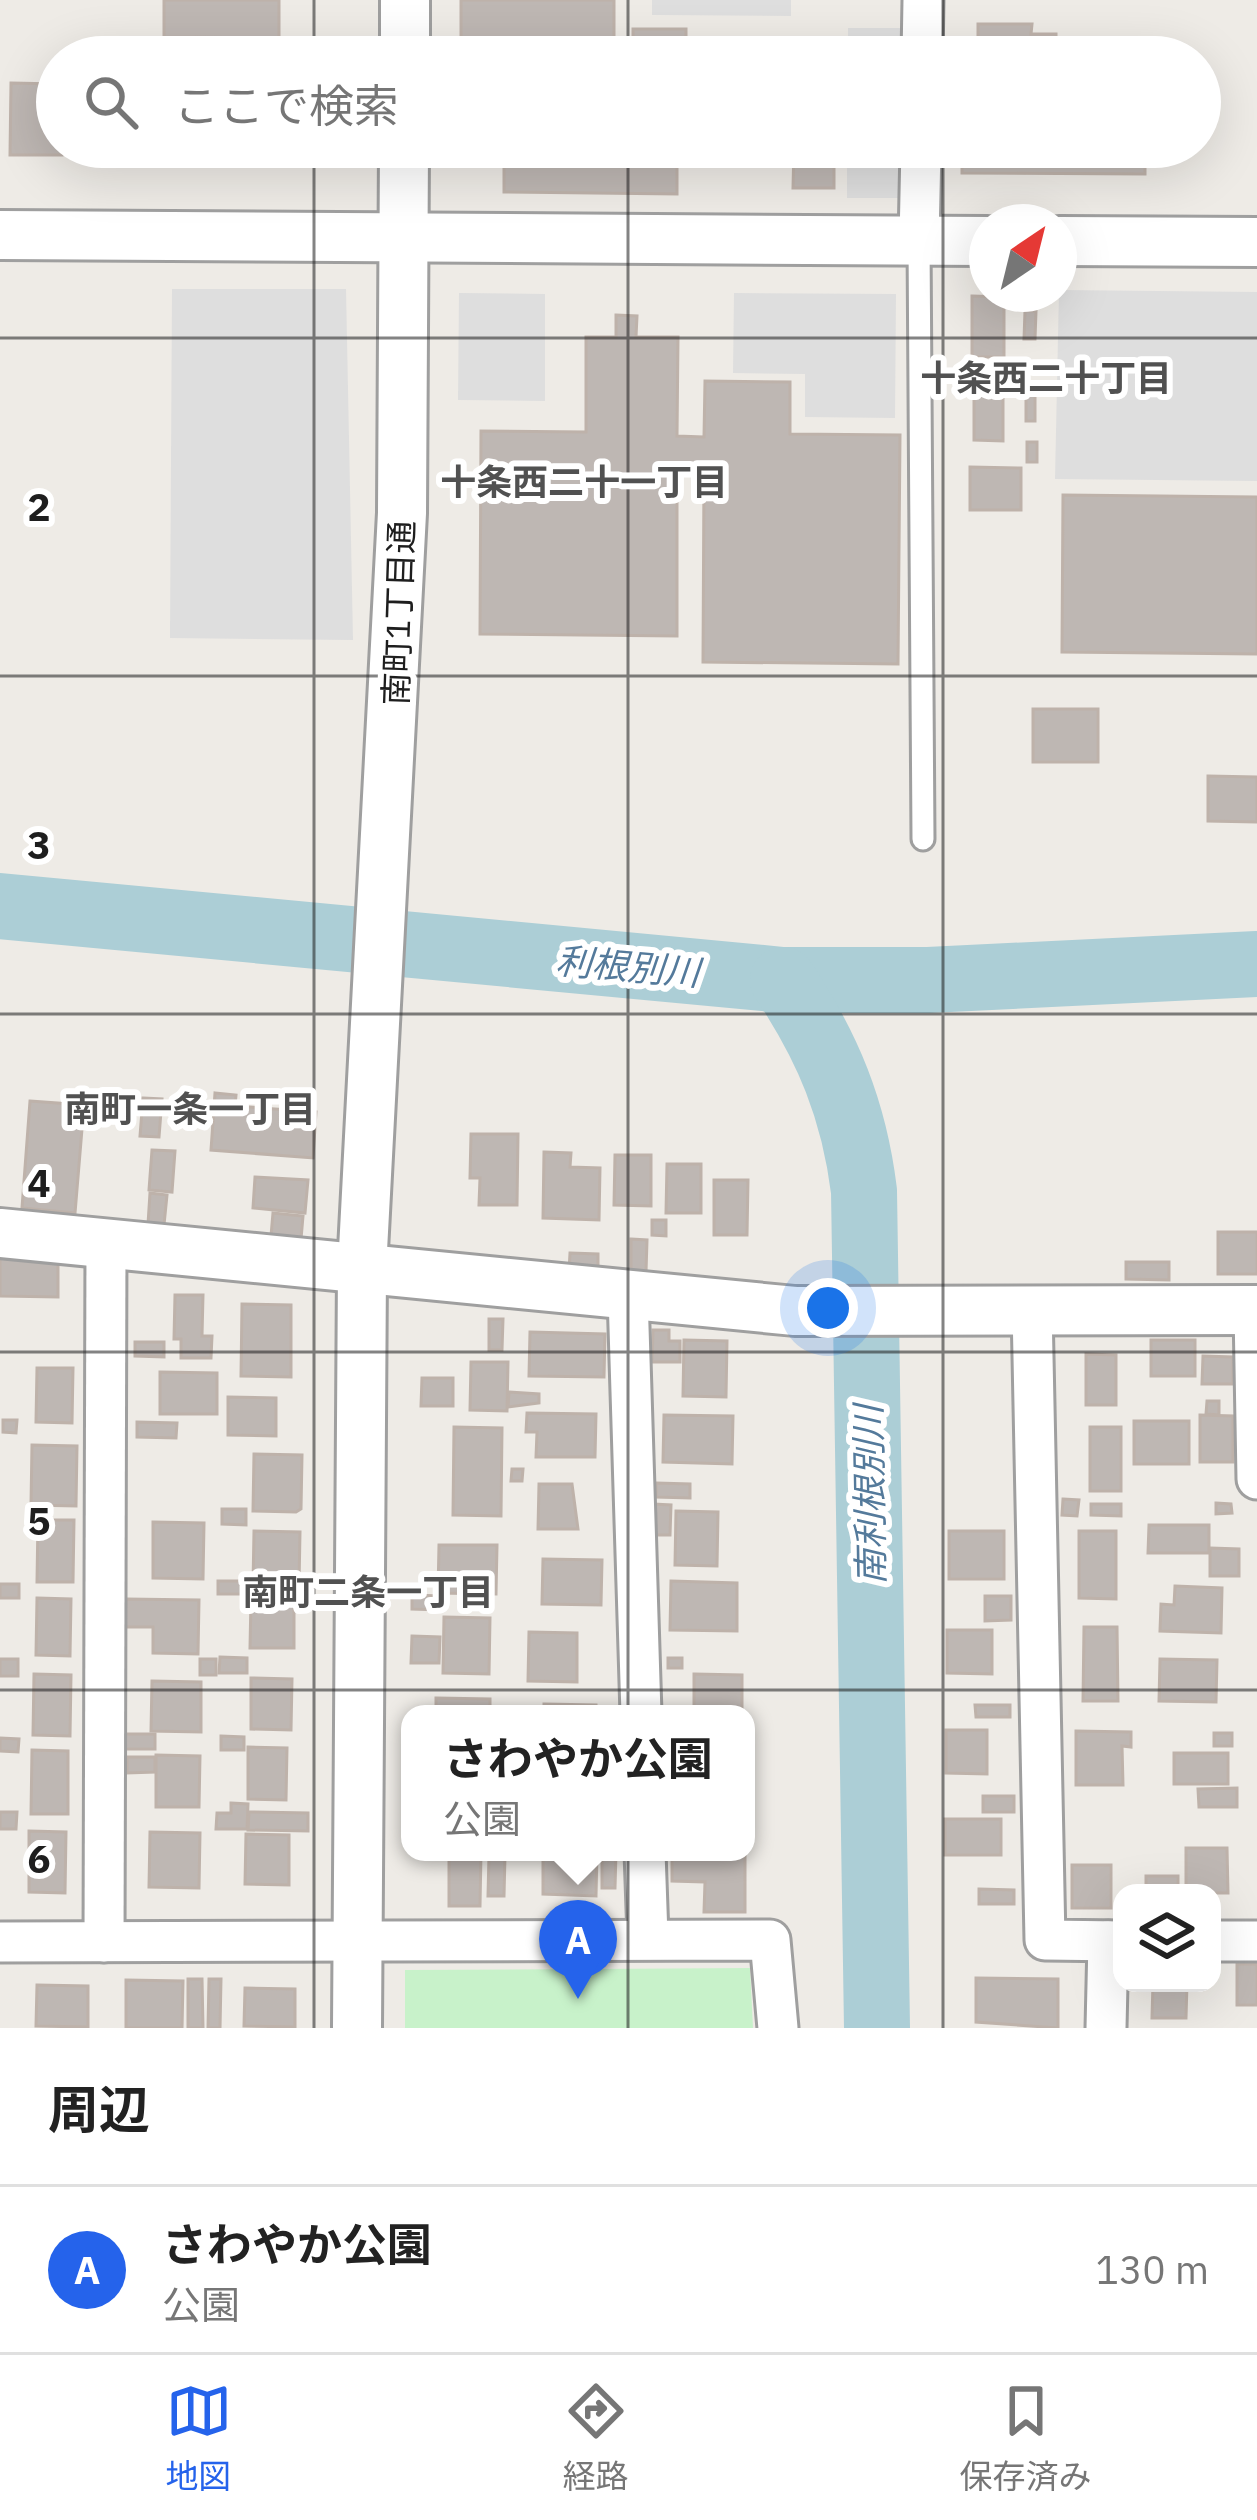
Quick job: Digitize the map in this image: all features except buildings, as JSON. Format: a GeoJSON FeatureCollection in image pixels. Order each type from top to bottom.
{"type":"FeatureCollection","features":[{"type":"Feature","properties":{"kind":"street"},"geometry":{"type":"LineString","coordinates":[[404,36],[405,0]]}},
{"type":"Feature","properties":{"kind":"street"},"geometry":{"type":"LineString","coordinates":[[922,36],[923,0]]}},
{"type":"Feature","properties":{"kind":"street","name":"南町1丁目通"},"geometry":{"type":"LineString","coordinates":[[358,2028],[362,1269],[392,789],[403,513],[404,168]]}},
{"type":"Feature","properties":{"kind":"street"},"geometry":{"type":"LineString","coordinates":[[919,241],[920,168]]}},
{"type":"Feature","properties":{"kind":"street"},"geometry":{"type":"LineString","coordinates":[[0,235],[969,241]]}},
{"type":"Feature","properties":{"kind":"street"},"geometry":{"type":"LineString","coordinates":[[1077,241],[1257,242]]}},
{"type":"Feature","properties":{"kind":"street"},"geometry":{"type":"LineString","coordinates":[[0,1233],[795,1311],[1256,1310],[1257,1478]]}},
{"type":"Feature","properties":{"kind":"street"},"geometry":{"type":"LineString","coordinates":[[104,1942],[106,1244]]}},
{"type":"Feature","properties":{"kind":"street"},"geometry":{"type":"LineString","coordinates":[[628,1295],[641,1705]]}},
{"type":"Feature","properties":{"kind":"street"},"geometry":{"type":"LineString","coordinates":[[1031,1308],[1045,1940],[1113,1941]]}},
{"type":"Feature","properties":{"kind":"street"},"geometry":{"type":"LineString","coordinates":[[645,1861],[648,1937]]}},
{"type":"Feature","properties":{"kind":"street"},"geometry":{"type":"LineString","coordinates":[[0,1942],[770,1940],[778,2028]]}},
{"type":"Feature","properties":{"kind":"street"},"geometry":{"type":"LineString","coordinates":[[1221,1941],[1257,1941]]}},
{"type":"Feature","properties":{"kind":"street"},"geometry":{"type":"LineString","coordinates":[[1106,2028],[1113,1960]]}},
{"type":"Feature","properties":{"kind":"lane"},"geometry":{"type":"LineString","coordinates":[[919,241],[923,839]]}},
{"type":"Feature","properties":{"kind":"green space"},"geometry":{"type":"Polygon","coordinates":[[[750,1968],[753,2028],[405,2028],[405,1970],[750,1968]]]}},
{"type":"Feature","properties":{"kind":"shaded area"},"geometry":{"type":"Polygon","coordinates":[[[652,0],[791,0],[791,16],[652,15],[652,0]]]}},
{"type":"Feature","properties":{"kind":"shaded area"},"geometry":{"type":"Polygon","coordinates":[[[848,28],[901,28],[901,36],[848,36],[848,28]]]}},
{"type":"Feature","properties":{"kind":"shaded area"},"geometry":{"type":"Polygon","coordinates":[[[847,168],[900,168],[899,198],[847,198],[847,168]]]}},
{"type":"Feature","properties":{"kind":"shaded area"},"geometry":{"type":"Polygon","coordinates":[[[172,289],[346,289],[353,640],[170,638],[172,289]]]}},
{"type":"Feature","properties":{"kind":"shaded area"},"geometry":{"type":"Polygon","coordinates":[[[1077,290],[1257,292],[1257,481],[1055,479],[1059,312],[1077,312],[1077,290]]]}},
{"type":"Feature","properties":{"kind":"shaded area"},"geometry":{"type":"Polygon","coordinates":[[[459,293],[545,294],[545,401],[458,400],[459,293]]]}},
{"type":"Feature","properties":{"kind":"shaded area"},"geometry":{"type":"Polygon","coordinates":[[[734,293],[896,294],[895,418],[805,417],[805,374],[733,373],[734,293]]]}},
{"type":"Feature","properties":{"kind":"waterway","name":"利根別川"},"geometry":{"type":"LineString","coordinates":[[0,906],[783,980],[928,980],[1257,964]]}},
{"type":"Feature","properties":{"kind":"waterway","name":"南利根別川"},"geometry":{"type":"LineString","coordinates":[[783,980],[837,1080],[864,1191],[877,2028]]}},
{"type":"Feature","properties":{"kind":"place","name":"さわやか公園"},"geometry":{"type":"Point","coordinates":[578,1999]}},
{"type":"Feature","properties":{"kind":"district","name":"十条西二十丁目"},"geometry":{"type":"Point","coordinates":[1046,377]}},
{"type":"Feature","properties":{"kind":"district","name":"十条西二十一丁目"},"geometry":{"type":"Point","coordinates":[584,481]}},
{"type":"Feature","properties":{"kind":"district","name":"南町一条一丁目"},"geometry":{"type":"Point","coordinates":[190,1108]}},
{"type":"Feature","properties":{"kind":"district","name":"南町二条一丁目"},"geometry":{"type":"Point","coordinates":[368,1591]}}]}
